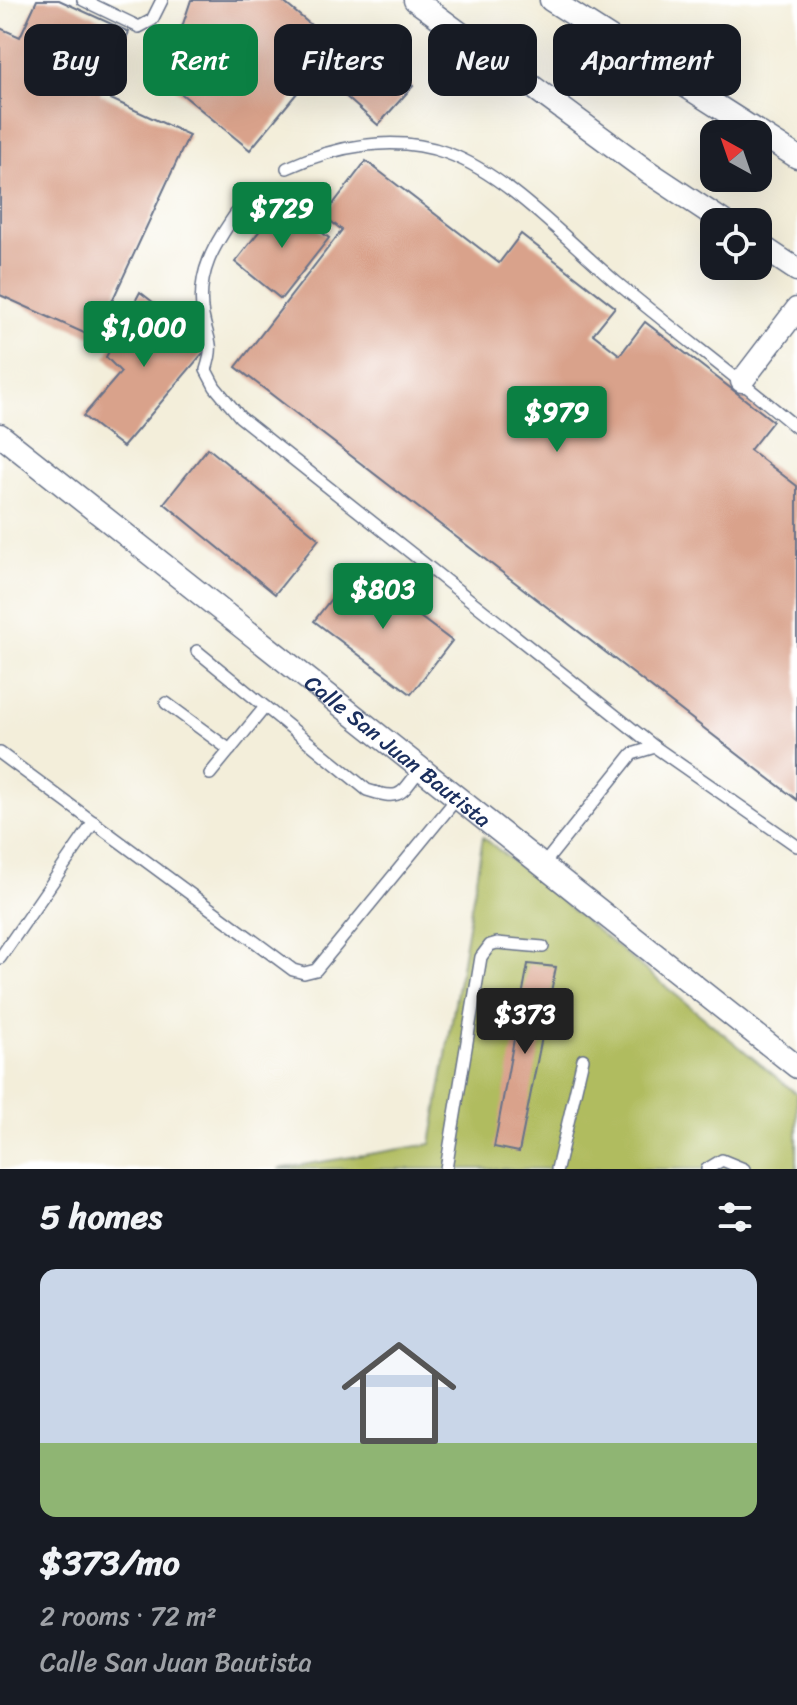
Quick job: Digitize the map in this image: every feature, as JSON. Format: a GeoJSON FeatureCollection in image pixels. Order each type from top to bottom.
{"type":"FeatureCollection","features":[{"type":"Feature","properties":{"kind":"street"},"geometry":{"type":"LineString","coordinates":[[415,0],[647,171],[703,208]]}},
{"type":"Feature","properties":{"kind":"street"},"geometry":{"type":"LineString","coordinates":[[551,0],[797,157]]}},
{"type":"Feature","properties":{"kind":"street"},"geometry":{"type":"LineString","coordinates":[[772,253],[797,270]]}},
{"type":"Feature","properties":{"kind":"street"},"geometry":{"type":"LineString","coordinates":[[742,381],[797,309]]}},
{"type":"Feature","properties":{"kind":"street","name":"Calle San Juan Bautista"},"geometry":{"type":"LineString","coordinates":[[0,435],[797,1067]]}},
{"type":"Feature","properties":{"kind":"lane"},"geometry":{"type":"LineString","coordinates":[[83,0],[139,27],[152,20],[162,0]]}},
{"type":"Feature","properties":{"kind":"lane"},"geometry":{"type":"LineString","coordinates":[[287,168],[311,157],[374,144],[446,153],[499,183],[535,210],[616,282],[797,428]]}},
{"type":"Feature","properties":{"kind":"lane"},"geometry":{"type":"LineString","coordinates":[[243,203],[216,243],[202,274],[203,315],[213,349],[206,370],[215,387],[240,417],[655,747],[797,846]]}},
{"type":"Feature","properties":{"kind":"lane"},"geometry":{"type":"LineString","coordinates":[[197,651],[367,790],[393,797],[401,793],[421,768]]}},
{"type":"Feature","properties":{"kind":"lane"},"geometry":{"type":"LineString","coordinates":[[166,703],[230,750]]}},
{"type":"Feature","properties":{"kind":"lane"},"geometry":{"type":"LineString","coordinates":[[210,774],[265,707]]}},
{"type":"Feature","properties":{"kind":"lane"},"geometry":{"type":"LineString","coordinates":[[543,865],[632,754],[655,747]]}},
{"type":"Feature","properties":{"kind":"lane"},"geometry":{"type":"LineString","coordinates":[[0,753],[293,970],[304,973],[316,970],[458,797]]}},
{"type":"Feature","properties":{"kind":"lane"},"geometry":{"type":"LineString","coordinates":[[0,958],[94,822]]}},
{"type":"Feature","properties":{"kind":"lane"},"geometry":{"type":"LineString","coordinates":[[446,1169],[481,957],[490,945],[497,943],[543,947]]}},
{"type":"Feature","properties":{"kind":"lane"},"geometry":{"type":"LineString","coordinates":[[557,1169],[583,1059]]}},
{"type":"Feature","properties":{"kind":"lane"},"geometry":{"type":"LineString","coordinates":[[707,1169],[722,1160],[744,1169]]}},
{"type":"Feature","properties":{"kind":"green space"},"geometry":{"type":"Polygon","coordinates":[[[483,837],[797,1094],[797,1169],[278,1169],[431,1144],[483,837]]]}},
{"type":"Feature","properties":{"kind":"building"},"geometry":{"type":"Polygon","coordinates":[[[37,0],[59,0],[112,24],[26,24],[37,0]]]}},
{"type":"Feature","properties":{"kind":"building"},"geometry":{"type":"Polygon","coordinates":[[[191,0],[281,0],[310,24],[274,24],[274,96],[295,96],[250,150],[184,96],[258,96],[258,24],[183,24],[191,0]]]}},
{"type":"Feature","properties":{"kind":"building"},"geometry":{"type":"Polygon","coordinates":[[[0,28],[20,37],[24,28],[24,96],[104,96],[189,135],[95,338],[0,295],[0,28]]]}},
{"type":"Feature","properties":{"kind":"building"},"geometry":{"type":"Polygon","coordinates":[[[345,96],[404,96],[378,125],[345,96]]]}},
{"type":"Feature","properties":{"kind":"building"},"geometry":{"type":"Polygon","coordinates":[[[366,161],[499,263],[521,234],[615,307],[593,334],[620,355],[645,322],[773,421],[750,450],[797,486],[797,800],[236,367],[342,230],[324,216],[366,161]]]}},
{"type":"Feature","properties":{"kind":"building"},"geometry":{"type":"Polygon","coordinates":[[[283,201],[329,238],[281,299],[235,262],[283,201]]]}},
{"type":"Feature","properties":{"kind":"building"},"geometry":{"type":"Polygon","coordinates":[[[140,292],[209,346],[123,447],[83,416],[121,372],[106,357],[140,292]]]}},
{"type":"Feature","properties":{"kind":"building"},"geometry":{"type":"Polygon","coordinates":[[[208,448],[319,539],[275,594],[164,503],[208,448]]]}},
{"type":"Feature","properties":{"kind":"building"},"geometry":{"type":"Polygon","coordinates":[[[355,568],[452,641],[411,694],[314,621],[355,568]]]}},
{"type":"Feature","properties":{"kind":"building"},"geometry":{"type":"Polygon","coordinates":[[[528,964],[556,967],[519,1152],[494,1147],[528,964]]]}}]}
